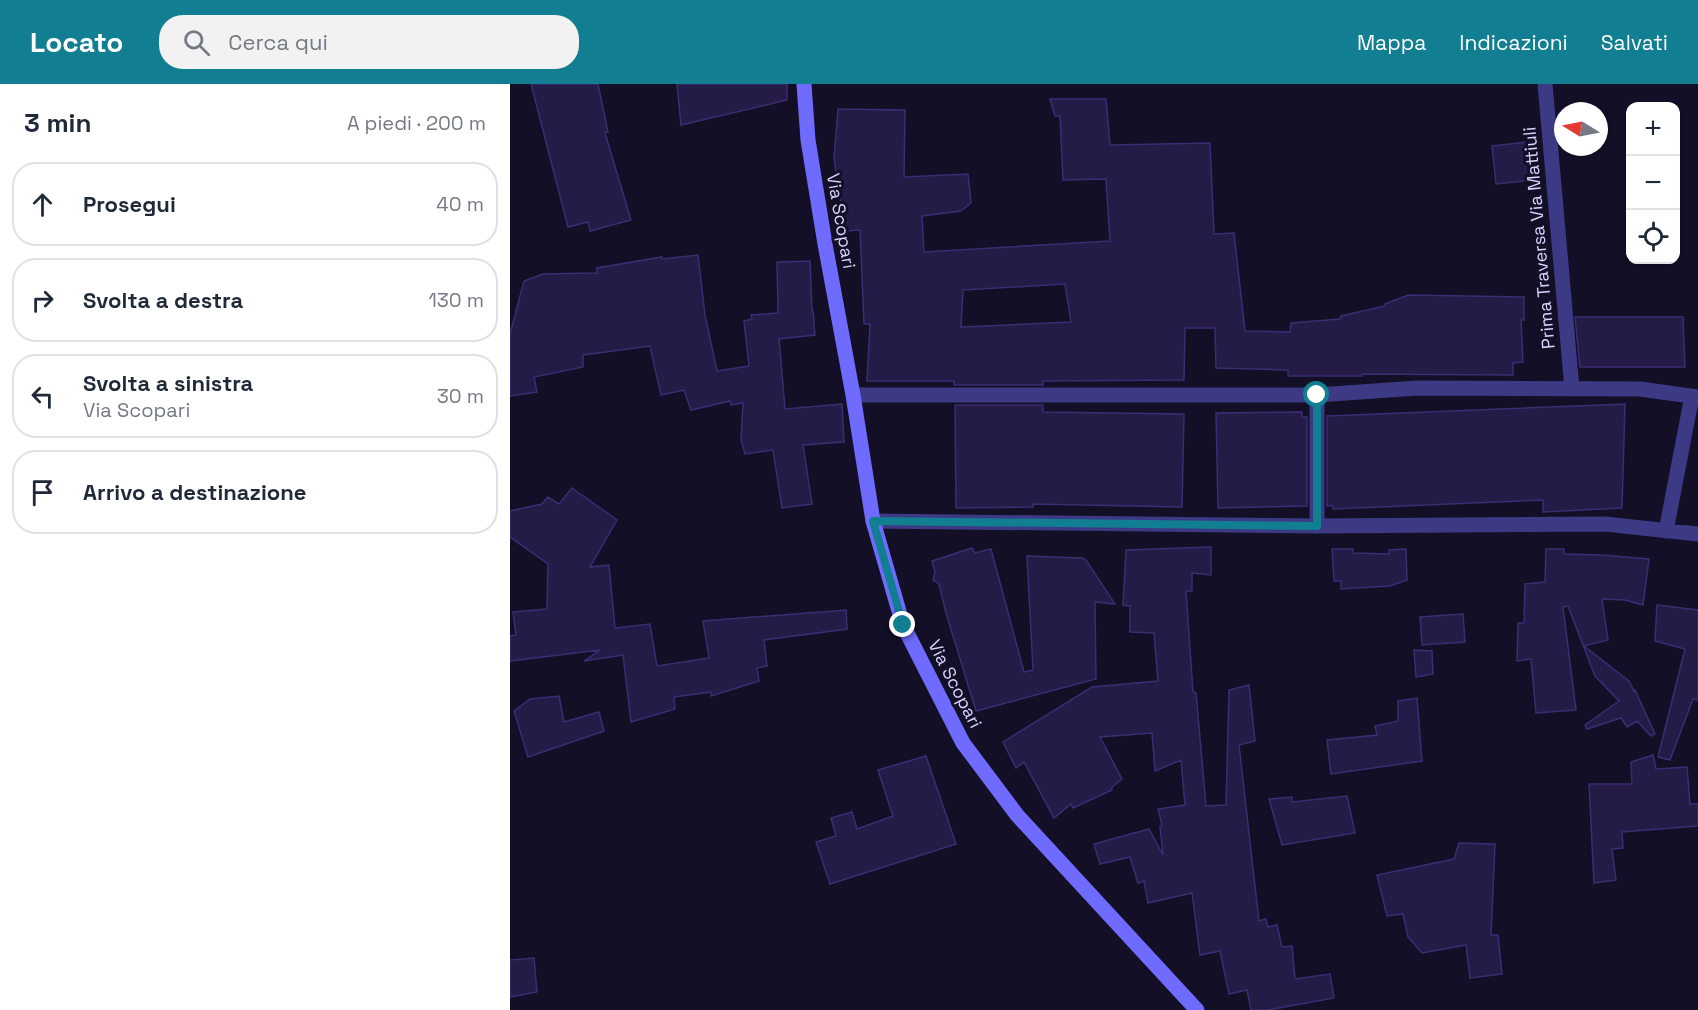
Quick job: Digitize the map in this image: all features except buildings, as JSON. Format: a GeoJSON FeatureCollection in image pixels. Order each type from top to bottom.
{"type":"FeatureCollection","features":[{"type":"Feature","properties":{"kind":"street","name":"Via Scopari"},"geometry":{"type":"LineString","coordinates":[[804,84],[808,140],[873,521],[903,625],[963,743],[1017,815],[1197,1010]]}},
{"type":"Feature","properties":{"kind":"street","name":"Prima Traversa Via Mattiuli"},"geometry":{"type":"LineString","coordinates":[[1545,84],[1572,389]]}},
{"type":"Feature","properties":{"kind":"street"},"geometry":{"type":"LineString","coordinates":[[853,395],[1317,395],[1419,388],[1640,389],[1695,397],[1666,531]]}},
{"type":"Feature","properties":{"kind":"street"},"geometry":{"type":"LineString","coordinates":[[1317,395],[1317,526]]}},
{"type":"Feature","properties":{"kind":"street"},"geometry":{"type":"LineString","coordinates":[[873,521],[1317,526],[1605,524],[1698,534]]}},
{"type":"Feature","properties":{"kind":"route"},"geometry":{"type":"LineString","coordinates":[[903,625],[873,521],[1317,526],[1317,395]]}}]}
